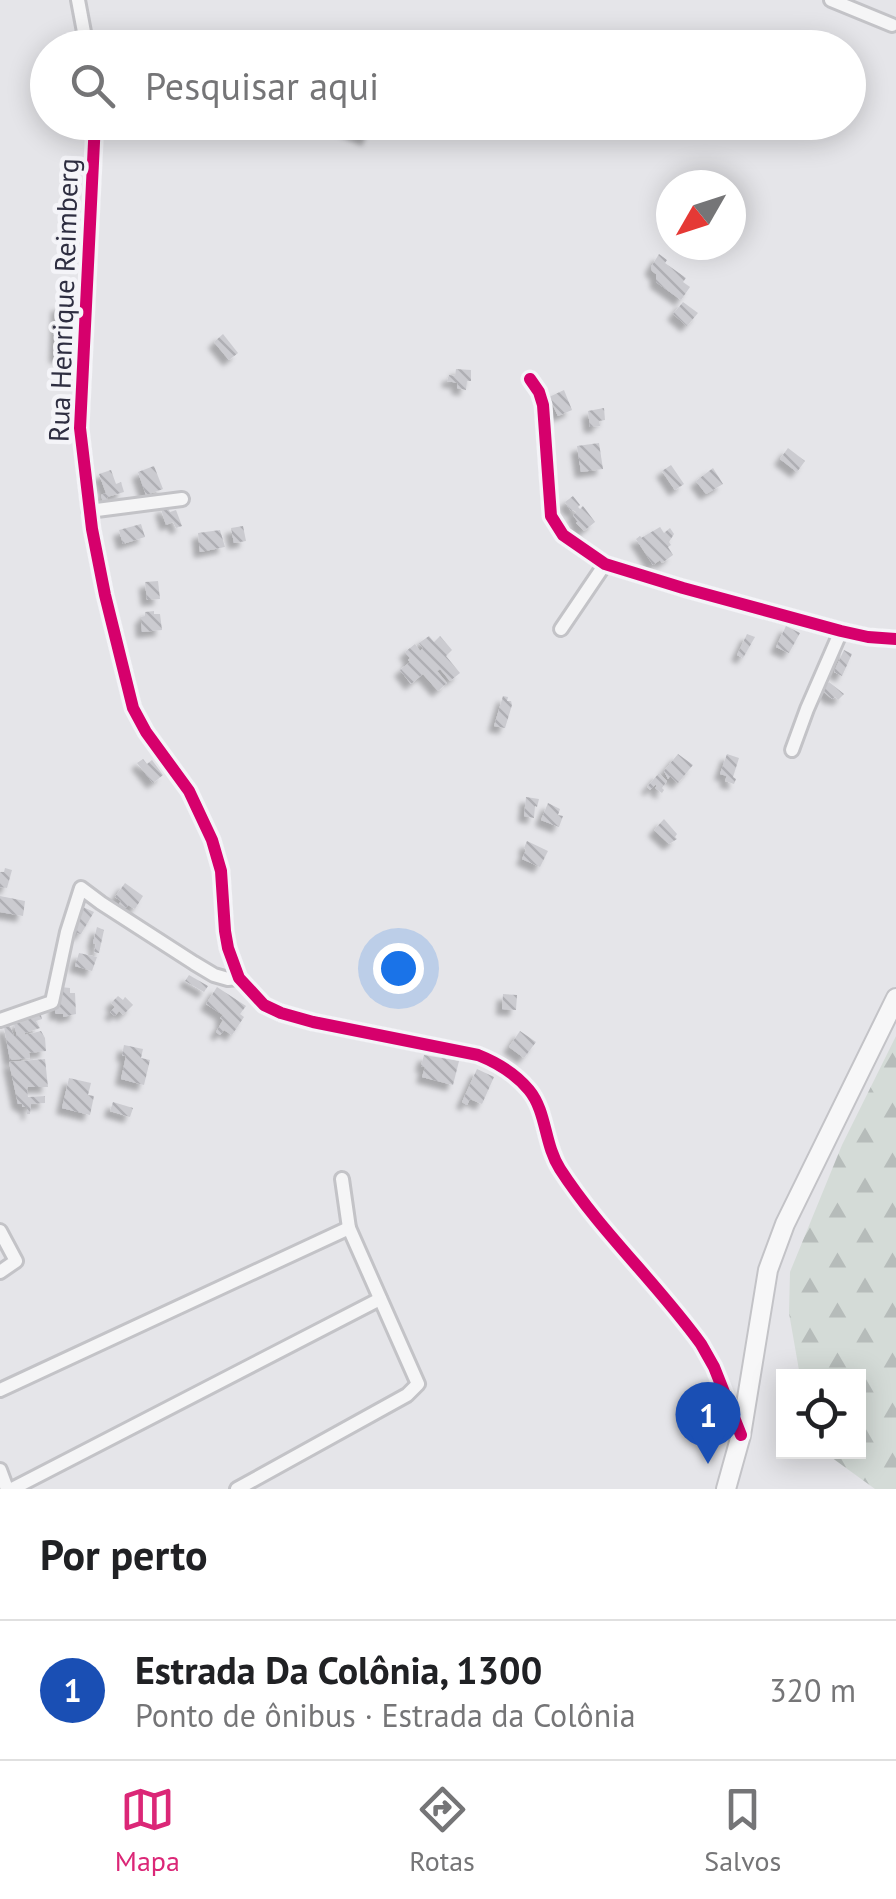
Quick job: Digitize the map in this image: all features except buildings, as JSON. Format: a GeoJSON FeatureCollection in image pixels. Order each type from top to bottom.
{"type":"FeatureCollection","features":[{"type":"Feature","properties":{"kind":"main road"},"geometry":{"type":"LineString","coordinates":[[726,1489],[740,1435],[768,1270],[786,1224],[896,998]]}},
{"type":"Feature","properties":{"kind":"street"},"geometry":{"type":"LineString","coordinates":[[78,0],[84,30]]}},
{"type":"Feature","properties":{"kind":"street"},"geometry":{"type":"LineString","coordinates":[[831,0],[895,24]]}},
{"type":"Feature","properties":{"kind":"street","name":"Rua Henrique Reimberg"},"geometry":{"type":"LineString","coordinates":[[93,140],[80,390],[81,450],[89,511],[133,708],[189,791],[212,840],[221,871],[228,948],[239,978]]}},
{"type":"Feature","properties":{"kind":"street"},"geometry":{"type":"LineString","coordinates":[[530,380],[539,392],[545,415],[553,522],[580,548],[604,564],[683,588],[868,638],[896,639]]}},
{"type":"Feature","properties":{"kind":"street"},"geometry":{"type":"LineString","coordinates":[[89,511],[182,499]]}},
{"type":"Feature","properties":{"kind":"street"},"geometry":{"type":"LineString","coordinates":[[560,630],[604,564]]}},
{"type":"Feature","properties":{"kind":"street"},"geometry":{"type":"LineString","coordinates":[[792,750],[841,631]]}},
{"type":"Feature","properties":{"kind":"street"},"geometry":{"type":"LineString","coordinates":[[0,1020],[52,1002],[67,932],[82,888],[214,975],[239,978],[264,1005],[313,1022],[478,1055],[509,1071],[538,1104],[548,1145],[560,1170],[701,1344],[740,1435]]}},
{"type":"Feature","properties":{"kind":"street"},"geometry":{"type":"LineString","coordinates":[[237,1489],[408,1395],[418,1384],[349,1228],[342,1179]]}},
{"type":"Feature","properties":{"kind":"street"},"geometry":{"type":"LineString","coordinates":[[0,1390],[349,1228]]}},
{"type":"Feature","properties":{"kind":"street"},"geometry":{"type":"LineString","coordinates":[[0,1231],[16,1261],[0,1272]]}},
{"type":"Feature","properties":{"kind":"street"},"geometry":{"type":"LineString","coordinates":[[0,1470],[10,1489],[380,1299]]}},
{"type":"Feature","properties":{"kind":"green space"},"geometry":{"type":"Polygon","coordinates":[[[896,1036],[896,1489],[875,1489],[834,1459],[866,1459],[866,1369],[799,1369],[789,1313],[790,1272],[842,1145],[896,1036]]]}},
{"type":"Feature","properties":{"kind":"cycle path"},"geometry":{"type":"LineString","coordinates":[[94,140],[80,428],[92,529],[133,708],[189,791],[212,840],[221,871],[228,948],[239,978],[264,1005],[281,1013],[478,1055],[518,1078],[535,1099],[560,1169],[701,1344],[741,1435]]}},
{"type":"Feature","properties":{"kind":"cycle path"},"geometry":{"type":"LineString","coordinates":[[530,379],[543,405],[551,516],[563,535],[605,564],[841,631],[896,639]]}},
{"type":"Feature","properties":{"kind":"place","name":"Estrada Da Colônia, 1300"},"geometry":{"type":"Point","coordinates":[708,1464]}}]}
